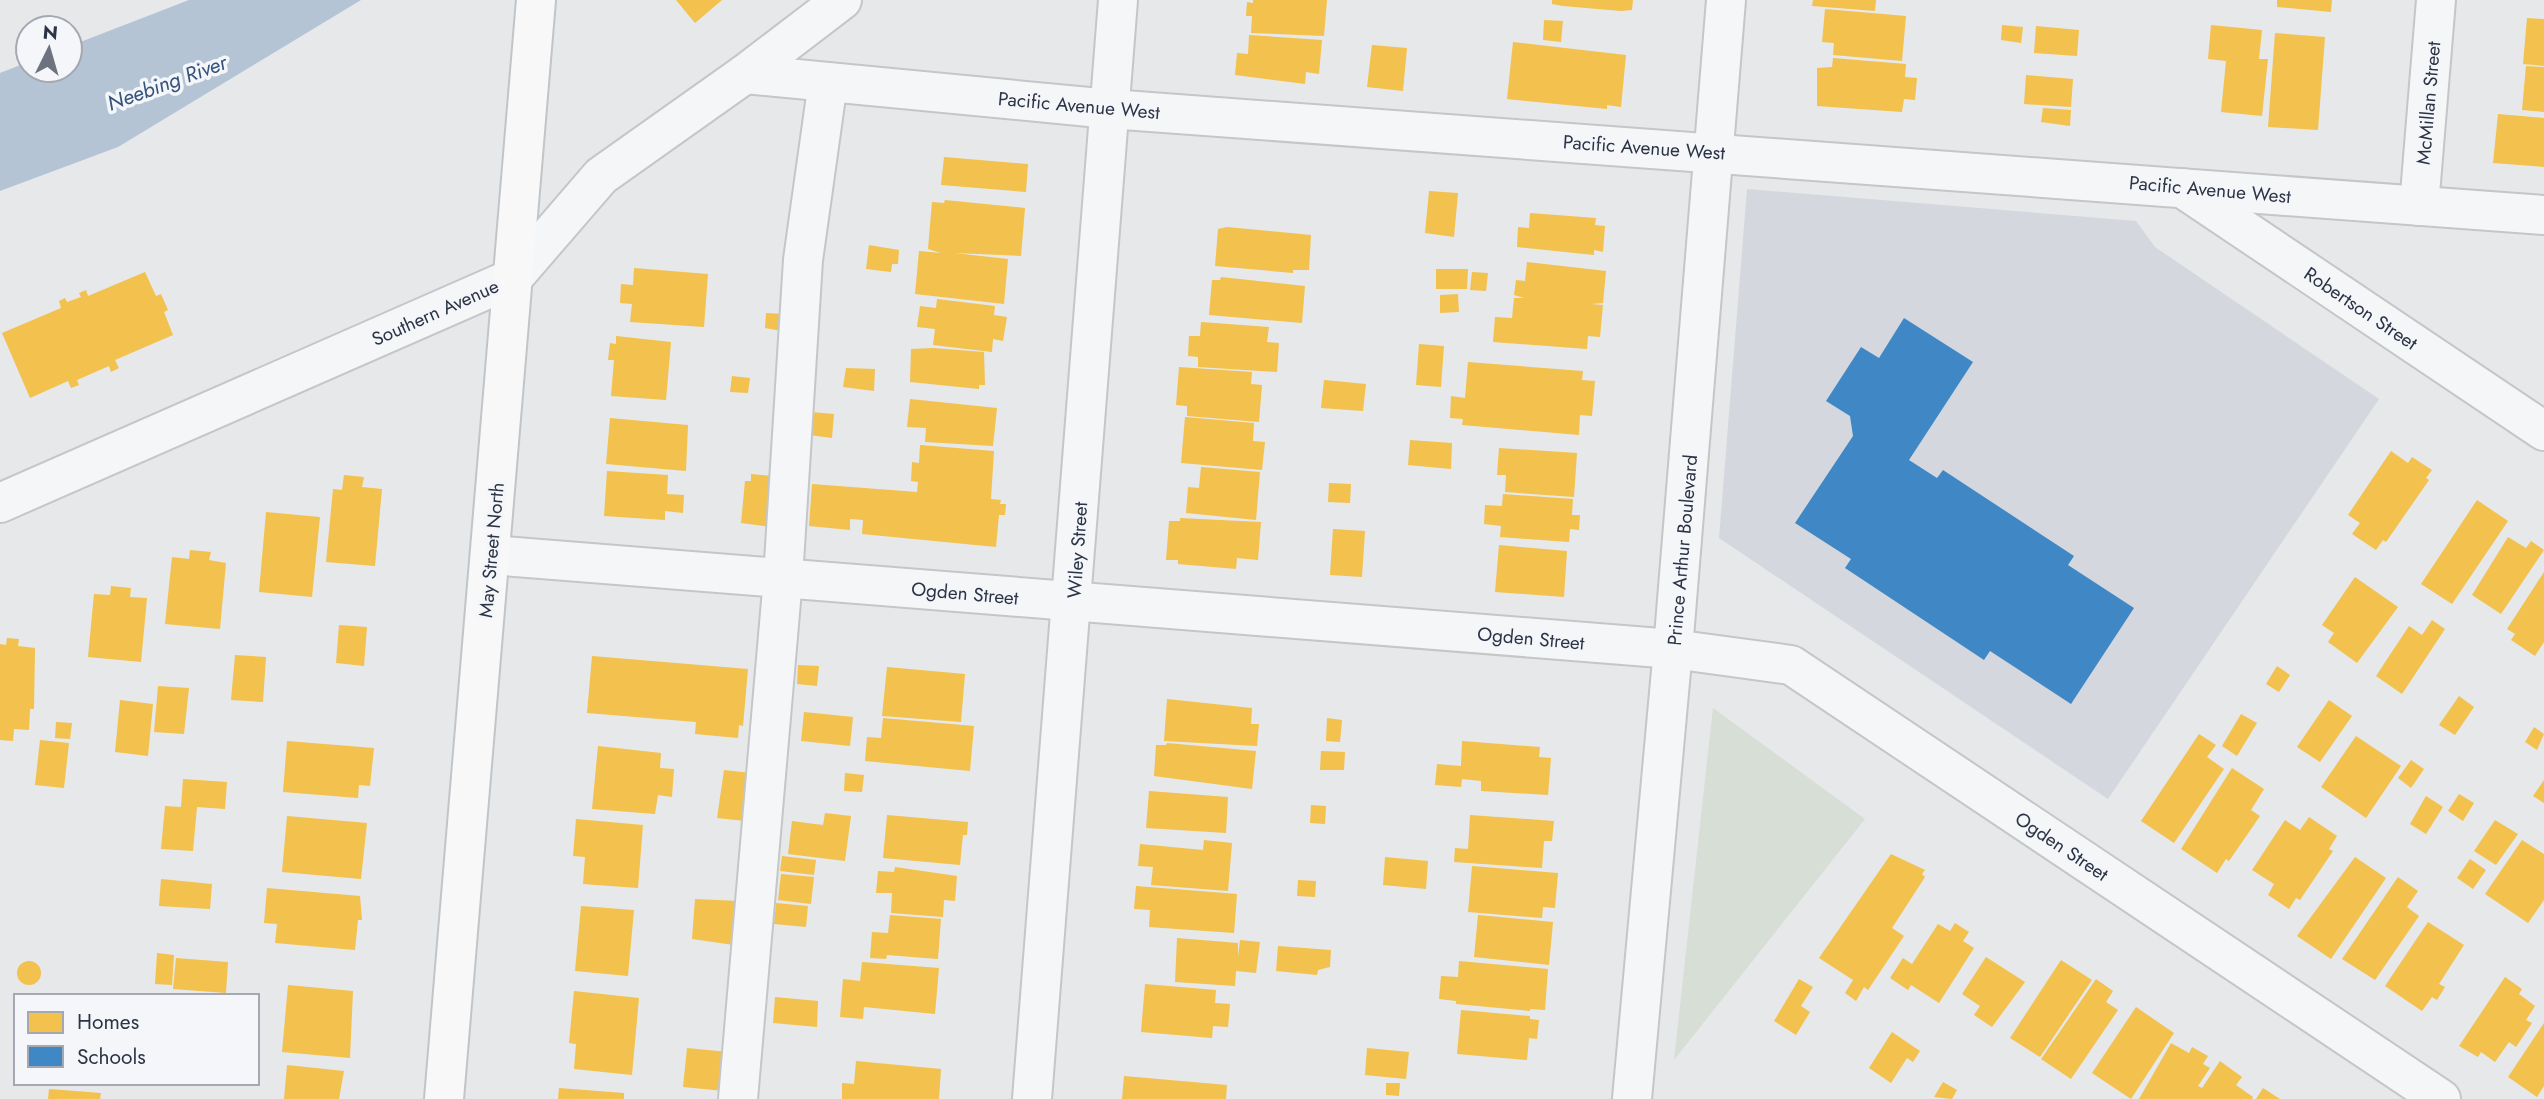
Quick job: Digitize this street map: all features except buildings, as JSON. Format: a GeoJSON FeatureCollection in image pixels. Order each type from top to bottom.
{"type":"FeatureCollection","features":[{"type":"Feature","properties":{"kind":"main road","name":"May Street North"},"geometry":{"type":"LineString","coordinates":[[444,1099],[536,0]]}},
{"type":"Feature","properties":{"kind":"street","name":"Southern Avenue"},"geometry":{"type":"LineString","coordinates":[[0,503],[513,278],[601,176],[745,74],[842,0]]}},
{"type":"Feature","properties":{"kind":"street","name":"Wiley Street"},"geometry":{"type":"LineString","coordinates":[[1032,1099],[1073,602],[1118,0]]}},
{"type":"Feature","properties":{"kind":"street","name":"Prince Arthur Boulevard"},"geometry":{"type":"LineString","coordinates":[[1632,1099],[1673,649],[1726,0]]}},
{"type":"Feature","properties":{"kind":"street","name":"McMillan Street"},"geometry":{"type":"LineString","coordinates":[[2419,206],[2436,0]]}},
{"type":"Feature","properties":{"kind":"street","name":"Pacific Avenue West"},"geometry":{"type":"LineString","coordinates":[[745,74],[1110,109],[2544,215]]}},
{"type":"Feature","properties":{"kind":"street"},"geometry":{"type":"LineString","coordinates":[[738,1099],[783,578],[803,260],[828,82]]}},
{"type":"Feature","properties":{"kind":"street","name":"Robertson Street"},"geometry":{"type":"LineString","coordinates":[[2179,186],[2544,431]]}},
{"type":"Feature","properties":{"kind":"street","name":"Ogden Street"},"geometry":{"type":"LineString","coordinates":[[491,555],[1673,649],[1791,665],[2441,1099]]}},
{"type":"Feature","properties":{"kind":"shaded area"},"geometry":{"type":"Polygon","coordinates":[[[1747,189],[2136,221],[2155,247],[2379,399],[2108,799],[1719,538],[1747,189]]]}},
{"type":"Feature","properties":{"kind":"shaded area"},"geometry":{"type":"Polygon","coordinates":[[[1713,708],[1865,819],[1674,1060],[1713,708]]]}},
{"type":"Feature","properties":{"kind":"water","name":"Neebing River"},"geometry":{"type":"Polygon","coordinates":[[[189,0],[361,0],[118,147],[0,191],[0,73],[14,68],[14,84],[84,84],[84,41],[189,0]]]}}]}
